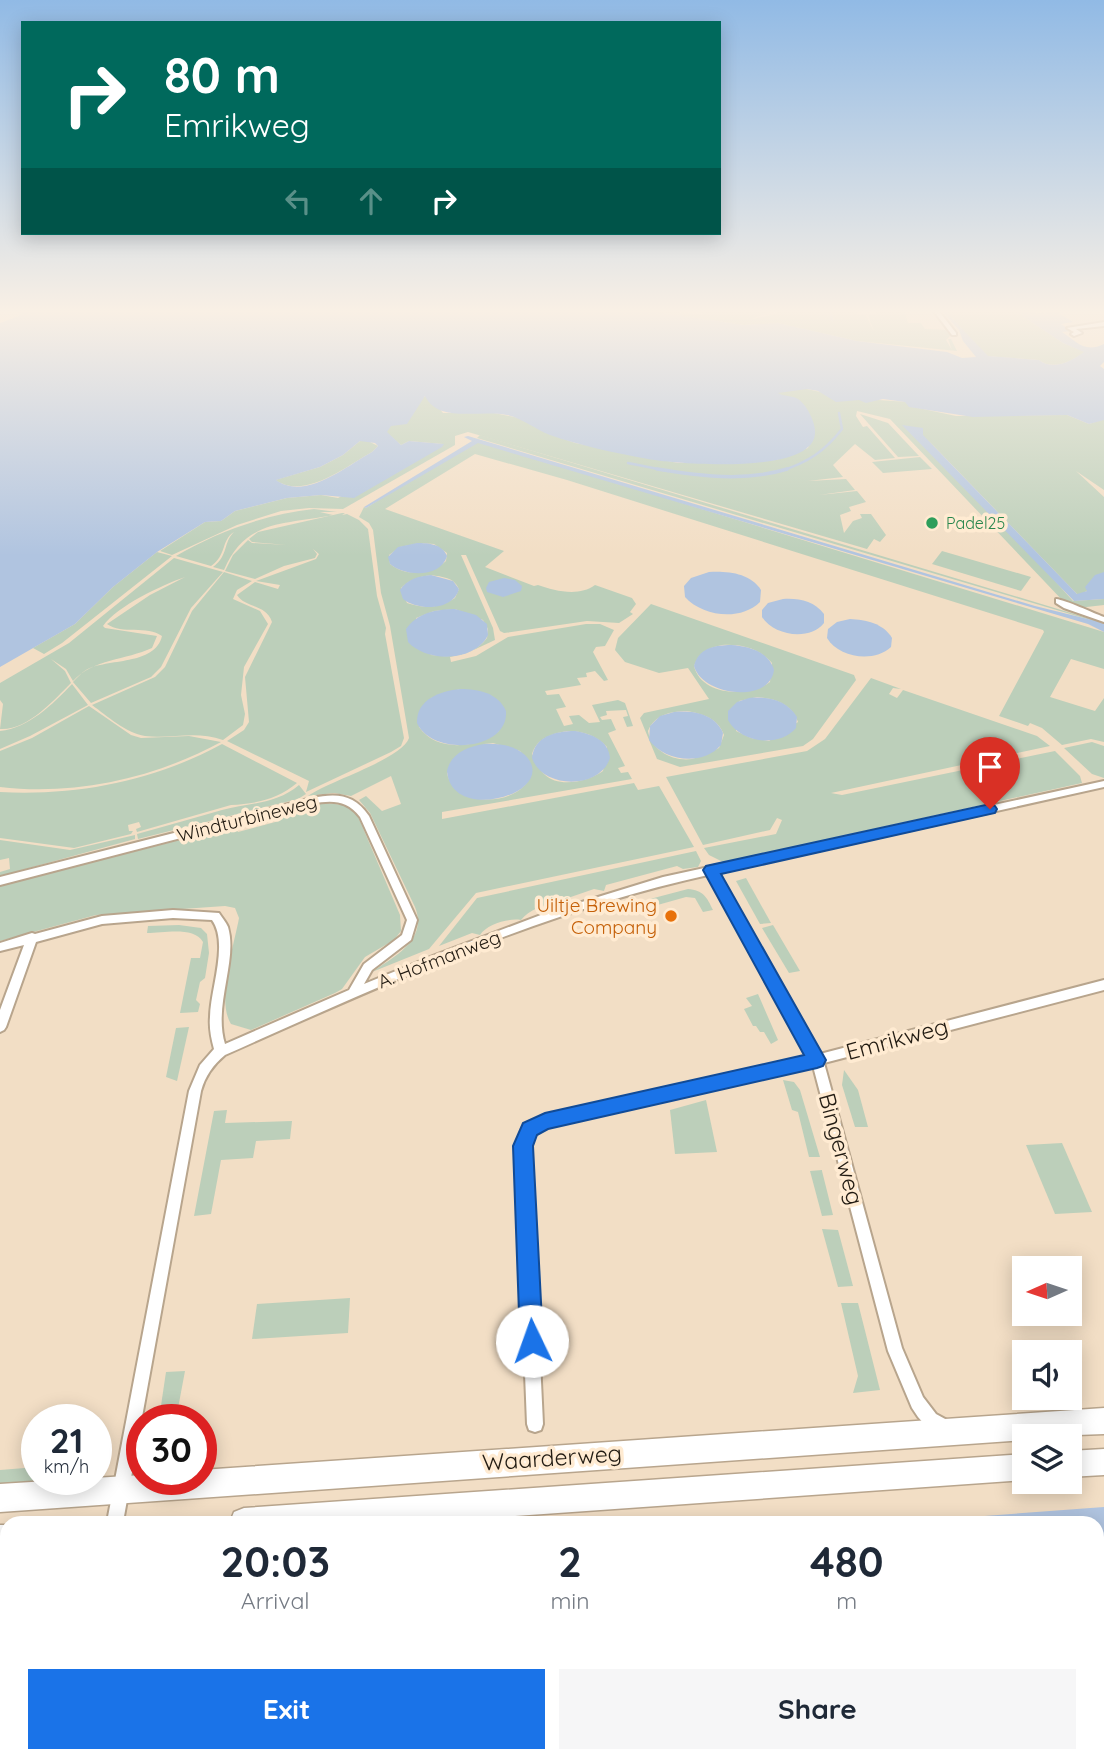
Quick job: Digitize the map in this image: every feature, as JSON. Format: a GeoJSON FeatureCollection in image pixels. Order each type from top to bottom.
{"type":"FeatureCollection","features":[{"type":"Feature","properties":{"kind":"main road","name":"Waarderweg"},"geometry":{"type":"LineString","coordinates":[[0,1498],[1104,1421]]}},
{"type":"Feature","properties":{"kind":"main road"},"geometry":{"type":"LineString","coordinates":[[1082,1463],[1104,1462]]}},
{"type":"Feature","properties":{"kind":"main road","name":"Waarderweg"},"geometry":{"type":"LineString","coordinates":[[331,1516],[1012,1469]]}},
{"type":"Feature","properties":{"kind":"street"},"geometry":{"type":"LineString","coordinates":[[1059,601],[1104,620]]}},
{"type":"Feature","properties":{"kind":"street","name":"A. Hofmanweg"},"geometry":{"type":"LineString","coordinates":[[117,1516],[195,1091],[205,1067],[221,1051],[353,993],[561,912],[635,889],[1104,784]]}},
{"type":"Feature","properties":{"kind":"street","name":"Windturbineweg"},"geometry":{"type":"LineString","coordinates":[[0,881],[317,800],[348,800],[356,805],[364,816],[412,920],[407,937],[368,967],[353,993]]}},
{"type":"Feature","properties":{"kind":"street","name":"Bingerweg"},"geometry":{"type":"LineString","coordinates":[[711,870],[817,1060],[895,1351],[903,1363],[920,1409],[934,1423],[948,1430]]}},
{"type":"Feature","properties":{"kind":"street"},"geometry":{"type":"LineString","coordinates":[[0,947],[90,922],[116,918],[197,914],[215,916],[225,928],[226,943],[215,1002],[214,1026],[221,1051]]}},
{"type":"Feature","properties":{"kind":"street"},"geometry":{"type":"LineString","coordinates":[[0,1027],[32,937]]}},
{"type":"Feature","properties":{"kind":"street","name":"Emrikweg"},"geometry":{"type":"LineString","coordinates":[[536,1424],[523,1146],[530,1129],[545,1121],[817,1060],[1104,985]]}},
{"type":"Feature","properties":{"kind":"green space"},"geometry":{"type":"Polygon","coordinates":[[[821,392],[847,398],[909,402],[909,406],[956,416],[1067,415],[1089,424],[1104,419],[1104,490],[1076,471],[1104,497],[1104,579],[1079,596],[927,439],[1073,601],[1104,599],[1104,605],[1078,608],[1064,602],[890,419],[857,411],[856,416],[863,427],[867,426],[895,458],[875,460],[855,444],[833,465],[843,477],[808,481],[846,479],[855,490],[819,495],[857,491],[866,502],[849,507],[851,511],[840,515],[844,533],[853,521],[862,518],[860,514],[871,514],[886,535],[880,542],[874,539],[867,549],[468,432],[455,436],[455,445],[343,509],[281,511],[237,525],[172,555],[160,551],[205,522],[221,521],[235,511],[287,498],[321,495],[338,498],[443,444],[409,441],[401,445],[386,432],[390,425],[428,394],[443,413],[494,413],[519,418],[575,443],[678,463],[776,460],[808,448],[815,431],[804,409],[777,393],[821,392]]]}},
{"type":"Feature","properties":{"kind":"green space"},"geometry":{"type":"Polygon","coordinates":[[[860,414],[888,423],[919,456],[898,457],[860,414]]]}},
{"type":"Feature","properties":{"kind":"green space"},"geometry":{"type":"Polygon","coordinates":[[[480,435],[1048,606],[1104,624],[477,438],[480,435]]]}},
{"type":"Feature","properties":{"kind":"green space"},"geometry":{"type":"Polygon","coordinates":[[[476,440],[1104,632],[1104,669],[1071,659],[1050,697],[1095,711],[1104,698],[1104,742],[1091,739],[1062,745],[1042,728],[999,716],[1043,630],[567,480],[475,454],[385,509],[504,551],[485,567],[534,586],[574,592],[595,585],[632,598],[636,604],[630,612],[633,614],[619,623],[587,621],[504,633],[500,631],[466,555],[461,555],[493,628],[495,640],[476,649],[487,638],[488,629],[483,620],[455,609],[434,611],[416,618],[431,655],[460,655],[450,657],[451,662],[476,656],[508,637],[586,624],[600,624],[614,630],[605,646],[596,647],[593,652],[608,680],[604,681],[595,671],[586,673],[587,677],[577,678],[581,685],[545,691],[547,695],[559,694],[566,707],[556,709],[564,726],[573,724],[569,716],[579,715],[589,723],[600,722],[592,705],[618,700],[625,703],[633,726],[627,727],[623,717],[628,716],[626,710],[606,711],[607,715],[600,717],[602,720],[611,719],[616,730],[608,733],[625,766],[618,768],[621,773],[628,772],[632,779],[442,812],[442,819],[634,783],[638,790],[659,786],[694,847],[476,893],[429,949],[372,972],[407,946],[417,929],[418,919],[415,907],[370,813],[359,800],[366,796],[382,811],[401,804],[391,776],[351,796],[334,793],[308,796],[380,762],[404,746],[409,738],[390,626],[381,593],[373,530],[369,523],[359,517],[364,507],[476,440]],[[420,543],[400,547],[389,555],[390,564],[403,571],[426,572],[446,561],[447,553],[434,544],[420,543]],[[431,575],[411,580],[401,588],[407,603],[432,606],[455,598],[459,589],[451,580],[431,575]],[[460,689],[431,698],[419,727],[436,741],[458,745],[480,741],[499,731],[492,696],[460,689]],[[567,731],[555,734],[541,740],[532,754],[550,779],[574,782],[590,778],[603,771],[607,747],[589,734],[567,731]],[[493,743],[484,744],[447,773],[452,785],[463,794],[491,800],[505,797],[518,791],[527,782],[532,769],[520,751],[493,743]]]}},
{"type":"Feature","properties":{"kind":"green space"},"geometry":{"type":"Polygon","coordinates":[[[360,441],[368,441],[378,446],[325,479],[299,486],[275,480],[320,467],[343,455],[360,441]]]}},
{"type":"Feature","properties":{"kind":"green space"},"geometry":{"type":"Polygon","coordinates":[[[920,457],[932,469],[883,473],[872,462],[920,457]]]}},
{"type":"Feature","properties":{"kind":"green space"},"geometry":{"type":"Polygon","coordinates":[[[314,509],[337,512],[320,512],[333,515],[284,523],[256,532],[233,553],[224,570],[213,567],[221,558],[234,532],[227,539],[220,557],[211,566],[176,556],[242,525],[314,509]]]}},
{"type":"Feature","properties":{"kind":"green space"},"geometry":{"type":"Polygon","coordinates":[[[342,513],[359,520],[368,529],[377,596],[386,628],[404,738],[401,746],[391,752],[306,792],[309,781],[227,741],[244,730],[249,722],[245,677],[272,622],[265,612],[237,595],[255,582],[278,589],[280,585],[256,581],[316,559],[319,554],[313,549],[317,554],[315,558],[284,566],[255,579],[225,571],[233,555],[248,540],[252,543],[287,545],[252,542],[249,539],[258,532],[342,513]]]}},
{"type":"Feature","properties":{"kind":"green space"},"geometry":{"type":"Polygon","coordinates":[[[942,551],[1031,577],[1021,591],[932,564],[942,551]]]}},
{"type":"Feature","properties":{"kind":"green space"},"geometry":{"type":"Polygon","coordinates":[[[157,552],[172,556],[62,643],[44,654],[33,648],[75,624],[113,587],[157,552]]]}},
{"type":"Feature","properties":{"kind":"green space"},"geometry":{"type":"Polygon","coordinates":[[[174,558],[223,572],[191,608],[161,667],[151,677],[91,703],[73,682],[81,674],[73,681],[66,669],[51,659],[65,671],[71,683],[30,720],[0,729],[3,704],[0,700],[0,683],[69,643],[174,558]],[[185,577],[129,604],[103,626],[157,636],[152,648],[95,666],[140,657],[158,646],[162,636],[156,633],[120,629],[107,624],[150,595],[185,577]]]}},
{"type":"Feature","properties":{"kind":"green space"},"geometry":{"type":"Polygon","coordinates":[[[224,572],[252,581],[237,590],[233,599],[260,611],[268,624],[244,667],[241,695],[245,714],[243,725],[223,740],[194,735],[145,736],[124,728],[92,705],[155,677],[165,667],[192,611],[224,572]]]}},
{"type":"Feature","properties":{"kind":"green space"},"geometry":{"type":"Polygon","coordinates":[[[651,604],[854,675],[856,680],[813,739],[803,746],[680,767],[657,759],[640,718],[644,713],[709,699],[688,668],[659,673],[625,662],[615,650],[618,638],[651,604]],[[722,645],[705,651],[694,666],[698,676],[706,683],[727,691],[739,692],[770,682],[772,663],[767,658],[749,648],[722,645]],[[757,697],[739,701],[736,731],[751,738],[769,741],[798,722],[787,706],[776,701],[757,697]],[[687,711],[669,713],[654,721],[648,731],[658,749],[678,759],[692,759],[719,748],[724,735],[714,721],[704,715],[687,711]]]}},
{"type":"Feature","properties":{"kind":"green space"},"geometry":{"type":"Polygon","coordinates":[[[871,678],[901,689],[893,688],[889,694],[897,698],[903,690],[1037,736],[1050,746],[831,793],[842,795],[1055,751],[1080,776],[1082,783],[723,862],[709,855],[704,848],[776,834],[782,820],[777,818],[770,830],[703,845],[666,777],[807,751],[825,739],[871,678]]]}},
{"type":"Feature","properties":{"kind":"green space"},"geometry":{"type":"Polygon","coordinates":[[[72,684],[88,705],[0,749],[0,731],[31,720],[49,707],[72,684]]]}},
{"type":"Feature","properties":{"kind":"green space"},"geometry":{"type":"Polygon","coordinates":[[[89,706],[131,735],[141,738],[189,736],[221,742],[169,765],[114,781],[57,789],[0,787],[0,751],[32,738],[89,706]]]}},
{"type":"Feature","properties":{"kind":"green space"},"geometry":{"type":"Polygon","coordinates":[[[1092,742],[1104,746],[1104,778],[1092,774],[1064,748],[1092,742]]]}},
{"type":"Feature","properties":{"kind":"green space"},"geometry":{"type":"Polygon","coordinates":[[[222,744],[297,783],[266,800],[231,805],[137,832],[136,829],[141,827],[139,822],[128,825],[129,831],[133,831],[131,834],[74,848],[0,838],[0,792],[58,791],[115,783],[170,768],[222,744]]]}},
{"type":"Feature","properties":{"kind":"green space"},"geometry":{"type":"Polygon","coordinates":[[[299,785],[306,794],[298,799],[138,839],[137,834],[272,799],[299,785]]]}},
{"type":"Feature","properties":{"kind":"green space"},"geometry":{"type":"Polygon","coordinates":[[[325,803],[344,805],[357,814],[400,915],[401,931],[394,940],[365,957],[342,989],[251,1030],[231,1024],[225,1001],[239,918],[235,908],[225,906],[96,915],[0,941],[0,886],[234,826],[238,832],[279,821],[278,815],[325,803]]]}},
{"type":"Feature","properties":{"kind":"green space"},"geometry":{"type":"Polygon","coordinates":[[[135,835],[135,839],[0,876],[0,872],[10,869],[9,858],[0,860],[0,840],[70,850],[135,835]]]}},
{"type":"Feature","properties":{"kind":"green space"},"geometry":{"type":"Polygon","coordinates":[[[696,851],[701,861],[698,867],[683,869],[677,866],[606,885],[604,891],[594,889],[565,899],[564,904],[541,907],[521,920],[498,923],[480,935],[472,933],[439,946],[477,898],[696,851]]]}},
{"type":"Feature","properties":{"kind":"green space"},"geometry":{"type":"Polygon","coordinates":[[[746,878],[771,923],[760,924],[736,881],[746,878]]]}},
{"type":"Feature","properties":{"kind":"green space"},"geometry":{"type":"Polygon","coordinates":[[[688,889],[704,895],[713,910],[703,912],[695,898],[686,897],[654,906],[650,899],[688,889]]]}},
{"type":"Feature","properties":{"kind":"green space"},"geometry":{"type":"Polygon","coordinates":[[[179,925],[201,928],[207,934],[209,953],[205,978],[200,982],[196,1000],[200,1004],[198,1012],[180,1013],[191,958],[200,958],[203,942],[199,937],[186,932],[147,933],[148,926],[179,925]]]}},
{"type":"Feature","properties":{"kind":"green space"},"geometry":{"type":"Polygon","coordinates":[[[773,925],[800,971],[789,973],[762,928],[773,925]]]}},
{"type":"Feature","properties":{"kind":"green space"},"geometry":{"type":"Polygon","coordinates":[[[758,994],[778,1040],[771,1044],[764,1032],[753,1026],[744,1009],[752,1006],[746,998],[758,994]]]}},
{"type":"Feature","properties":{"kind":"green space"},"geometry":{"type":"Polygon","coordinates":[[[189,1027],[177,1081],[166,1077],[176,1028],[189,1027]]]}},
{"type":"Feature","properties":{"kind":"green space"},"geometry":{"type":"Polygon","coordinates":[[[844,1070],[858,1090],[868,1127],[855,1127],[842,1085],[844,1070]]]}},
{"type":"Feature","properties":{"kind":"green space"},"geometry":{"type":"Polygon","coordinates":[[[783,1080],[794,1082],[800,1090],[820,1157],[809,1157],[798,1112],[792,1110],[783,1080]]]}},
{"type":"Feature","properties":{"kind":"green space"},"geometry":{"type":"Polygon","coordinates":[[[706,1100],[717,1152],[675,1154],[670,1110],[706,1100]]]}},
{"type":"Feature","properties":{"kind":"green space"},"geometry":{"type":"Polygon","coordinates":[[[227,1110],[225,1123],[292,1121],[290,1139],[256,1141],[253,1158],[221,1160],[211,1214],[194,1216],[214,1111],[227,1110]]]}},
{"type":"Feature","properties":{"kind":"green space"},"geometry":{"type":"Polygon","coordinates":[[[1062,1143],[1092,1212],[1055,1214],[1026,1145],[1062,1143]]]}},
{"type":"Feature","properties":{"kind":"green space"},"geometry":{"type":"Polygon","coordinates":[[[822,1170],[833,1215],[822,1216],[810,1171],[822,1170]]]}},
{"type":"Feature","properties":{"kind":"green space"},"geometry":{"type":"Polygon","coordinates":[[[822,1229],[838,1230],[853,1286],[838,1287],[822,1229]]]}},
{"type":"Feature","properties":{"kind":"green space"},"geometry":{"type":"Polygon","coordinates":[[[350,1298],[348,1333],[252,1339],[257,1304],[350,1298]]]}},
{"type":"Feature","properties":{"kind":"green space"},"geometry":{"type":"Polygon","coordinates":[[[841,1303],[858,1303],[880,1390],[853,1393],[858,1376],[841,1303]]]}},
{"type":"Feature","properties":{"kind":"green space"},"geometry":{"type":"Polygon","coordinates":[[[185,1371],[179,1404],[161,1404],[166,1372],[185,1371]]]}},
{"type":"Feature","properties":{"kind":"green space"},"geometry":{"type":"Polygon","coordinates":[[[21,1468],[21,1489],[0,1491],[0,1470],[21,1468]]]}},
{"type":"Feature","properties":{"kind":"water"},"geometry":{"type":"Polygon","coordinates":[[[0,392],[784,392],[778,393],[801,401],[813,422],[815,431],[810,445],[794,455],[743,464],[686,463],[648,459],[574,443],[507,415],[450,413],[431,405],[425,396],[407,424],[391,426],[387,432],[401,445],[409,441],[444,444],[442,447],[354,498],[321,495],[287,498],[235,511],[221,521],[205,522],[157,552],[113,587],[75,624],[0,667],[0,392]],[[360,441],[343,455],[320,467],[276,480],[299,487],[325,480],[378,446],[360,441]]]}},
{"type":"Feature","properties":{"kind":"water"},"geometry":{"type":"Polygon","coordinates":[[[820,392],[1104,392],[1104,420],[1089,424],[1067,415],[973,417],[909,407],[905,402],[883,399],[866,403],[859,400],[836,402],[820,392]]]}},
{"type":"Feature","properties":{"kind":"water"},"geometry":{"type":"Polygon","coordinates":[[[902,425],[923,428],[923,435],[1077,594],[1087,591],[1085,587],[1095,575],[1104,572],[1104,599],[1074,601],[902,425]]]}},
{"type":"Feature","properties":{"kind":"water"},"geometry":{"type":"Polygon","coordinates":[[[464,437],[1035,606],[1096,621],[1104,624],[1104,632],[1088,624],[478,443],[364,507],[472,441],[464,437]]]}},
{"type":"Feature","properties":{"kind":"water"},"geometry":{"type":"Polygon","coordinates":[[[417,543],[442,549],[447,556],[443,563],[430,572],[422,573],[404,571],[390,564],[388,557],[398,547],[417,543]]]}},
{"type":"Feature","properties":{"kind":"water"},"geometry":{"type":"Polygon","coordinates":[[[709,572],[731,573],[751,580],[761,590],[760,602],[743,612],[733,614],[712,612],[693,604],[685,597],[684,586],[691,578],[709,572]]]}},
{"type":"Feature","properties":{"kind":"water"},"geometry":{"type":"Polygon","coordinates":[[[431,575],[453,581],[459,589],[450,602],[426,607],[403,599],[400,590],[406,583],[431,575]]]}},
{"type":"Feature","properties":{"kind":"water"},"geometry":{"type":"Polygon","coordinates":[[[504,578],[515,580],[522,586],[521,591],[503,597],[487,592],[489,582],[504,578]]]}},
{"type":"Feature","properties":{"kind":"water"},"geometry":{"type":"Polygon","coordinates":[[[783,599],[811,603],[824,614],[824,623],[818,629],[801,634],[775,628],[762,617],[762,610],[768,603],[783,599]]]}},
{"type":"Feature","properties":{"kind":"water"},"geometry":{"type":"Polygon","coordinates":[[[455,609],[476,615],[487,624],[488,635],[482,644],[462,655],[438,656],[416,649],[408,642],[406,629],[416,619],[434,611],[455,609]]]}},
{"type":"Feature","properties":{"kind":"water"},"geometry":{"type":"Polygon","coordinates":[[[850,619],[868,621],[884,629],[892,638],[891,647],[876,655],[857,656],[832,645],[827,638],[828,629],[837,622],[850,619]]]}},
{"type":"Feature","properties":{"kind":"water"},"geometry":{"type":"Polygon","coordinates":[[[731,645],[763,654],[774,670],[770,681],[749,692],[736,692],[709,684],[700,676],[694,666],[703,651],[731,645]]]}},
{"type":"Feature","properties":{"kind":"water"},"geometry":{"type":"Polygon","coordinates":[[[460,689],[487,693],[503,705],[506,711],[504,724],[495,735],[468,745],[453,745],[425,734],[417,723],[425,702],[438,694],[460,689]]]}},
{"type":"Feature","properties":{"kind":"water"},"geometry":{"type":"Polygon","coordinates":[[[749,698],[770,699],[782,703],[797,717],[796,728],[789,734],[770,740],[741,734],[728,720],[728,711],[737,702],[749,698]]]}},
{"type":"Feature","properties":{"kind":"water"},"geometry":{"type":"Polygon","coordinates":[[[674,712],[696,713],[715,721],[723,733],[721,745],[713,752],[695,758],[684,759],[664,753],[649,740],[650,726],[660,716],[674,712]]]}},
{"type":"Feature","properties":{"kind":"water"},"geometry":{"type":"Polygon","coordinates":[[[575,731],[603,742],[610,758],[604,768],[595,776],[571,782],[547,776],[532,758],[537,744],[547,736],[575,731]]]}},
{"type":"Feature","properties":{"kind":"water"},"geometry":{"type":"Polygon","coordinates":[[[484,744],[506,745],[525,755],[532,769],[529,781],[518,791],[501,798],[483,800],[466,797],[453,788],[447,771],[452,760],[466,749],[484,744]]]}},
{"type":"Feature","properties":{"kind":"water"},"geometry":{"type":"Polygon","coordinates":[[[1104,1507],[1104,1516],[984,1516],[1104,1507]]]}},
{"type":"Feature","properties":{"kind":"waterway"},"geometry":{"type":"LineString","coordinates":[[785,470],[807,460],[829,444],[842,429],[839,413]]}},
{"type":"Feature","properties":{"kind":"waterway"},"geometry":{"type":"LineString","coordinates":[[628,463],[660,470]]}},
{"type":"Feature","properties":{"kind":"waterway"},"geometry":{"type":"LineString","coordinates":[[660,470],[706,476],[739,477],[785,470]]}},
{"type":"Feature","properties":{"kind":"waterway"},"geometry":{"type":"LineString","coordinates":[[660,470],[668,471]]}},
{"type":"Feature","properties":{"kind":"place","name":"Padel25"},"geometry":{"type":"Point","coordinates":[932,523]}},
{"type":"Feature","properties":{"kind":"place","name":"Uiltje Brewing Company"},"geometry":{"type":"Point","coordinates":[671,916]}},
{"type":"Feature","properties":{"kind":"route"},"geometry":{"type":"LineString","coordinates":[[532,1341],[523,1146],[530,1129],[545,1121],[817,1060],[711,870],[990,809]]}}]}
